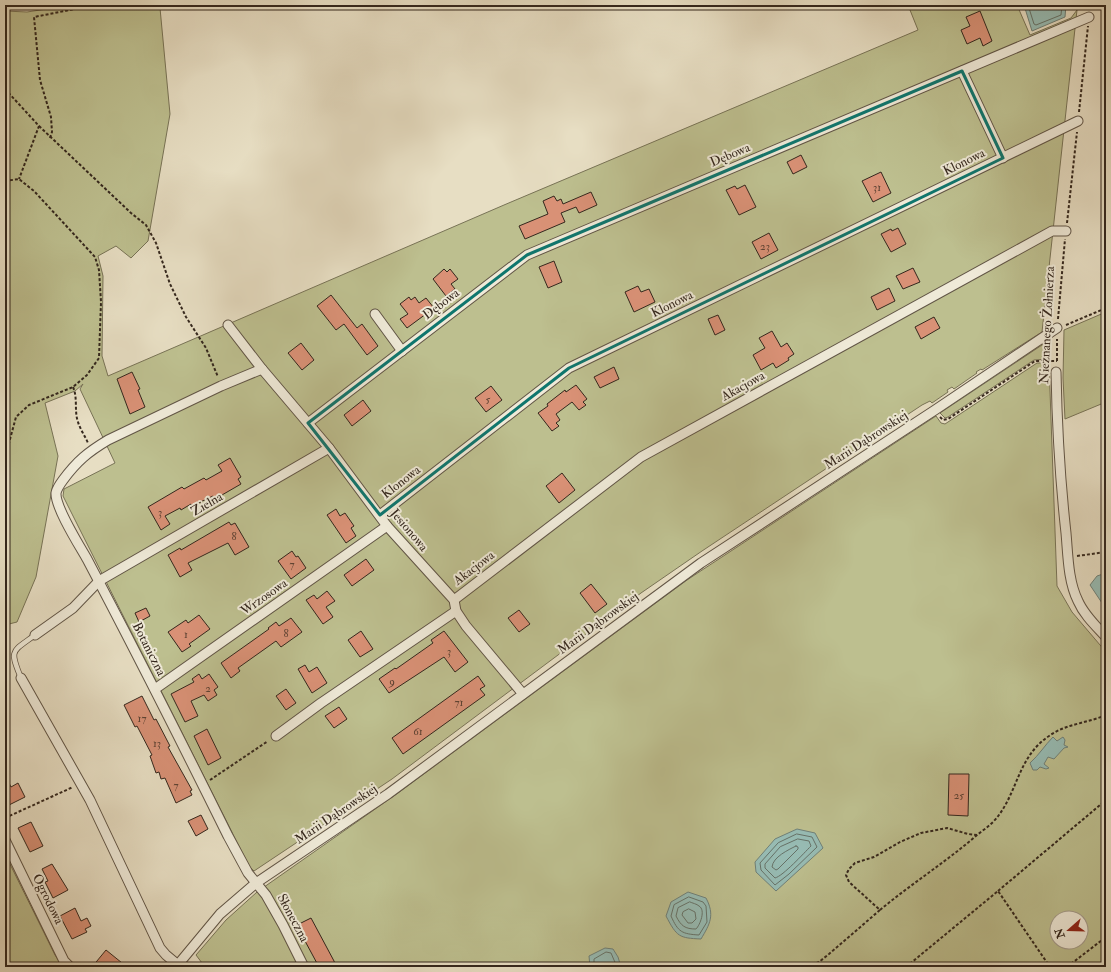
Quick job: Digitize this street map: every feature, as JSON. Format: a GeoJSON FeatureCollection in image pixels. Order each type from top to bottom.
{"type":"FeatureCollection","features":[{"type":"Feature","properties":{"kind":"street","name":"Dębowa"},"geometry":{"type":"LineString","coordinates":[[308,423],[528,254],[1089,17]]}},
{"type":"Feature","properties":{"kind":"street","name":"Klonowa"},"geometry":{"type":"LineString","coordinates":[[962,71],[1003,158]]}},
{"type":"Feature","properties":{"kind":"street","name":"Klonowa"},"geometry":{"type":"LineString","coordinates":[[380,515],[569,368],[1078,121]]}},
{"type":"Feature","properties":{"kind":"street","name":"Akacjowa"},"geometry":{"type":"LineString","coordinates":[[454,600],[641,457],[1052,231],[1066,231]]}},
{"type":"Feature","properties":{"kind":"street"},"geometry":{"type":"LineString","coordinates":[[375,314],[402,351]]}},
{"type":"Feature","properties":{"kind":"street","name":"Jesionowa"},"geometry":{"type":"LineString","coordinates":[[228,325],[262,369],[329,448],[388,526],[454,600]]}},
{"type":"Feature","properties":{"kind":"street","name":"Marii Dąbrowskiej"},"geometry":{"type":"LineString","coordinates":[[177,966],[220,914],[256,883],[388,794],[702,563],[1058,328]]}},
{"type":"Feature","properties":{"kind":"street","name":"Botaniczna"},"geometry":{"type":"LineString","coordinates":[[256,883],[248,873],[155,689],[65,519],[56,493],[74,465],[92,450],[108,440],[221,386],[262,369]]}},
{"type":"Feature","properties":{"kind":"street","name":"Nieznanego Żołnierza"},"geometry":{"type":"LineString","coordinates":[[1056,372],[1057,433],[1071,576],[1077,600],[1088,616],[1106,637]]}},
{"type":"Feature","properties":{"kind":"street","name":"Zielna"},"geometry":{"type":"LineString","coordinates":[[35,635],[73,608],[99,582],[329,448]]}},
{"type":"Feature","properties":{"kind":"street","name":"Wrzosowa"},"geometry":{"type":"LineString","coordinates":[[155,689],[388,526]]}},
{"type":"Feature","properties":{"kind":"street"},"geometry":{"type":"LineString","coordinates":[[454,600],[456,611],[466,626],[523,694]]}},
{"type":"Feature","properties":{"kind":"street"},"geometry":{"type":"LineString","coordinates":[[276,736],[321,703],[456,611]]}},
{"type":"Feature","properties":{"kind":"street"},"geometry":{"type":"LineString","coordinates":[[21,678],[90,800],[160,948],[177,966]]}},
{"type":"Feature","properties":{"kind":"street","name":"Ogrodowa"},"geometry":{"type":"LineString","coordinates":[[5,840],[64,961],[70,967]]}},
{"type":"Feature","properties":{"kind":"street","name":"Słoneczna"},"geometry":{"type":"LineString","coordinates":[[256,883],[266,895],[304,967]]}},
{"type":"Feature","properties":{"kind":"lane"},"geometry":{"type":"LineString","coordinates":[[21,678],[13,659],[14,652],[20,645],[35,635]]}},
{"type":"Feature","properties":{"kind":"path"},"geometry":{"type":"LineString","coordinates":[[50,138],[52,132],[51,117],[40,80],[34,17],[105,5]]}},
{"type":"Feature","properties":{"kind":"path","name":"Nieznanego Żołnierza"},"geometry":{"type":"LineString","coordinates":[[1056,372],[1066,231],[1089,17]]}},
{"type":"Feature","properties":{"kind":"path"},"geometry":{"type":"LineString","coordinates":[[5,89],[50,138],[130,213],[146,225],[156,243],[170,284],[186,317],[206,348],[221,386]]}},
{"type":"Feature","properties":{"kind":"path"},"geometry":{"type":"LineString","coordinates":[[19,179],[39,126]]}},
{"type":"Feature","properties":{"kind":"path"},"geometry":{"type":"LineString","coordinates":[[5,181],[19,179],[34,191],[95,257],[99,270],[101,302],[99,358],[87,374],[74,387],[29,405],[16,417],[6,454],[5,469]]}},
{"type":"Feature","properties":{"kind":"path"},"geometry":{"type":"LineString","coordinates":[[1058,328],[1106,308]]}},
{"type":"Feature","properties":{"kind":"path"},"geometry":{"type":"LineString","coordinates":[[938,414],[943,420],[946,420],[1035,361],[1057,361]]}},
{"type":"Feature","properties":{"kind":"path"},"geometry":{"type":"LineString","coordinates":[[74,387],[75,407],[78,422],[92,450]]}},
{"type":"Feature","properties":{"kind":"path"},"geometry":{"type":"LineString","coordinates":[[5,445],[11,435]]}},
{"type":"Feature","properties":{"kind":"path"},"geometry":{"type":"LineString","coordinates":[[1068,557],[1106,552]]}},
{"type":"Feature","properties":{"kind":"path"},"geometry":{"type":"LineString","coordinates":[[807,967],[819,962],[880,910],[966,845],[993,822],[1003,808],[1022,766],[1034,748],[1050,735],[1078,723],[1106,715]]}},
{"type":"Feature","properties":{"kind":"path"},"geometry":{"type":"LineString","coordinates":[[203,785],[276,736]]}},
{"type":"Feature","properties":{"kind":"path"},"geometry":{"type":"LineString","coordinates":[[5,818],[81,783]]}},
{"type":"Feature","properties":{"kind":"path"},"geometry":{"type":"LineString","coordinates":[[906,967],[1106,800]]}},
{"type":"Feature","properties":{"kind":"path"},"geometry":{"type":"LineString","coordinates":[[880,910],[849,882],[846,875],[855,863],[874,857],[900,842],[921,833],[947,828],[977,835]]}},
{"type":"Feature","properties":{"kind":"path"},"geometry":{"type":"LineString","coordinates":[[998,891],[1050,967]]}},
{"type":"Feature","properties":{"kind":"path"},"geometry":{"type":"LineString","coordinates":[[1067,967],[1106,937]]}},
{"type":"Feature","properties":{"kind":"highlighted area"},"geometry":{"type":"Polygon","coordinates":[[[962,71],[1003,158],[569,368],[380,515],[308,423],[527,255],[962,71]]]}},
{"type":"Feature","properties":{"kind":"green space"},"geometry":{"type":"Polygon","coordinates":[[[73,5],[331,5],[160,8],[170,114],[148,241],[131,258],[116,246],[98,256],[103,276],[102,356],[108,376],[504,205],[918,30],[908,5],[1017,5],[1030,35],[1071,18],[1077,10],[1042,332],[982,370],[981,369],[976,372],[977,373],[954,389],[952,387],[947,390],[948,392],[932,403],[930,401],[922,405],[702,551],[641,593],[392,779],[254,871],[249,866],[63,496],[64,489],[115,463],[80,389],[83,384],[75,391],[45,403],[58,456],[36,577],[17,622],[5,625],[5,11],[27,12],[73,5]]]}},
{"type":"Feature","properties":{"kind":"green space"},"geometry":{"type":"Polygon","coordinates":[[[1106,312],[1106,402],[1065,419],[1063,378],[1064,330],[1106,312]]]}},
{"type":"Feature","properties":{"kind":"green space"},"geometry":{"type":"Polygon","coordinates":[[[1045,343],[1049,349],[1049,359],[1034,360],[948,417],[945,418],[940,413],[1045,343]]]}},
{"type":"Feature","properties":{"kind":"green space"},"geometry":{"type":"Polygon","coordinates":[[[1037,363],[1049,363],[1057,586],[1072,612],[1106,652],[1106,967],[205,967],[196,955],[226,920],[257,892],[398,793],[687,580],[936,416],[941,423],[945,424],[1037,363]]]}},
{"type":"Feature","properties":{"kind":"green space"},"geometry":{"type":"Polygon","coordinates":[[[5,854],[55,955],[63,967],[5,967],[5,854]]]}},
{"type":"Feature","properties":{"kind":"water"},"geometry":{"type":"Polygon","coordinates":[[[1024,5],[1066,5],[1065,17],[1032,31],[1024,5]]]}},
{"type":"Feature","properties":{"kind":"water"},"geometry":{"type":"Polygon","coordinates":[[[1102,5],[1106,5],[1106,26],[1102,19],[1102,5]]]}},
{"type":"Feature","properties":{"kind":"water"},"geometry":{"type":"Polygon","coordinates":[[[1106,573],[1106,609],[1090,585],[1097,576],[1106,573]]]}},
{"type":"Feature","properties":{"kind":"water"},"geometry":{"type":"Polygon","coordinates":[[[1053,737],[1057,741],[1063,737],[1065,740],[1064,745],[1068,747],[1064,748],[1054,759],[1048,757],[1044,764],[1049,768],[1046,769],[1040,767],[1037,770],[1033,770],[1030,763],[1053,737]]]}},
{"type":"Feature","properties":{"kind":"water"},"geometry":{"type":"Polygon","coordinates":[[[797,829],[815,833],[823,848],[776,891],[756,872],[755,862],[775,839],[797,829]]]}},
{"type":"Feature","properties":{"kind":"water"},"geometry":{"type":"Polygon","coordinates":[[[688,892],[706,898],[709,904],[711,914],[709,924],[701,939],[688,938],[679,935],[666,916],[671,902],[688,892]]]}},
{"type":"Feature","properties":{"kind":"water"},"geometry":{"type":"Polygon","coordinates":[[[605,948],[613,949],[618,957],[621,967],[590,967],[589,956],[605,948]]]}},
{"type":"Feature","properties":{"kind":"building"},"geometry":{"type":"Polygon","coordinates":[[[980,11],[992,41],[983,46],[980,38],[967,44],[961,30],[970,26],[966,17],[980,11]]]}},
{"type":"Feature","properties":{"kind":"building"},"geometry":{"type":"Polygon","coordinates":[[[801,155],[807,167],[793,174],[787,162],[801,155]]]}},
{"type":"Feature","properties":{"kind":"building"},"geometry":{"type":"Polygon","coordinates":[[[881,172],[891,193],[873,202],[862,181],[881,172]]]}},
{"type":"Feature","properties":{"kind":"building"},"geometry":{"type":"Polygon","coordinates":[[[745,185],[756,207],[739,215],[726,190],[735,186],[737,189],[745,185]]]}},
{"type":"Feature","properties":{"kind":"building"},"geometry":{"type":"Polygon","coordinates":[[[591,192],[597,205],[579,213],[576,207],[561,213],[565,222],[525,239],[519,226],[548,214],[543,201],[554,196],[557,201],[561,199],[563,204],[591,192]]]}},
{"type":"Feature","properties":{"kind":"building"},"geometry":{"type":"Polygon","coordinates":[[[898,228],[906,244],[891,252],[881,234],[891,229],[892,231],[898,228]]]}},
{"type":"Feature","properties":{"kind":"building"},"geometry":{"type":"Polygon","coordinates":[[[769,233],[778,250],[761,259],[752,242],[769,233]]]}},
{"type":"Feature","properties":{"kind":"building"},"geometry":{"type":"Polygon","coordinates":[[[554,261],[562,282],[548,288],[539,267],[554,261]]]}},
{"type":"Feature","properties":{"kind":"building"},"geometry":{"type":"Polygon","coordinates":[[[913,268],[920,282],[903,289],[896,276],[913,268]]]}},
{"type":"Feature","properties":{"kind":"building"},"geometry":{"type":"Polygon","coordinates":[[[444,269],[447,272],[450,269],[458,279],[451,284],[455,289],[446,296],[433,279],[444,269]]]}},
{"type":"Feature","properties":{"kind":"building"},"geometry":{"type":"Polygon","coordinates":[[[638,286],[641,292],[649,289],[655,302],[634,312],[625,292],[638,286]]]}},
{"type":"Feature","properties":{"kind":"building"},"geometry":{"type":"Polygon","coordinates":[[[889,288],[895,301],[877,310],[871,297],[889,288]]]}},
{"type":"Feature","properties":{"kind":"building"},"geometry":{"type":"Polygon","coordinates":[[[331,295],[357,328],[362,324],[378,346],[367,355],[344,324],[336,330],[317,306],[331,295]]]}},
{"type":"Feature","properties":{"kind":"building"},"geometry":{"type":"Polygon","coordinates":[[[409,297],[411,300],[415,297],[419,303],[426,298],[434,308],[407,328],[400,319],[408,314],[400,304],[409,297]]]}},
{"type":"Feature","properties":{"kind":"building"},"geometry":{"type":"Polygon","coordinates":[[[718,315],[725,330],[715,335],[708,319],[718,315]]]}},
{"type":"Feature","properties":{"kind":"building"},"geometry":{"type":"Polygon","coordinates":[[[934,317],[940,328],[921,339],[915,327],[934,317]]]}},
{"type":"Feature","properties":{"kind":"building"},"geometry":{"type":"Polygon","coordinates":[[[772,331],[781,347],[787,343],[794,354],[788,358],[789,360],[776,368],[773,363],[761,370],[753,355],[765,348],[759,338],[772,331]]]}},
{"type":"Feature","properties":{"kind":"building"},"geometry":{"type":"Polygon","coordinates":[[[301,343],[314,360],[302,370],[288,353],[301,343]]]}},
{"type":"Feature","properties":{"kind":"building"},"geometry":{"type":"Polygon","coordinates":[[[614,367],[619,379],[600,388],[594,377],[614,367]]]}},
{"type":"Feature","properties":{"kind":"building"},"geometry":{"type":"Polygon","coordinates":[[[132,372],[140,389],[138,390],[145,407],[130,414],[117,379],[132,372]]]}},
{"type":"Feature","properties":{"kind":"building"},"geometry":{"type":"Polygon","coordinates":[[[576,385],[587,399],[583,402],[586,405],[579,410],[572,402],[556,414],[560,420],[556,423],[559,426],[552,431],[538,413],[565,390],[566,392],[576,385]]]}},
{"type":"Feature","properties":{"kind":"building"},"geometry":{"type":"Polygon","coordinates":[[[491,386],[502,400],[486,412],[475,398],[491,386]]]}},
{"type":"Feature","properties":{"kind":"building"},"geometry":{"type":"Polygon","coordinates":[[[363,400],[371,411],[352,426],[344,415],[363,400]]]}},
{"type":"Feature","properties":{"kind":"building"},"geometry":{"type":"Polygon","coordinates":[[[230,458],[241,477],[238,479],[241,484],[215,499],[213,496],[192,506],[191,504],[181,510],[180,508],[165,516],[170,524],[161,530],[148,507],[182,487],[184,489],[204,478],[206,480],[222,471],[218,465],[230,458]]]}},
{"type":"Feature","properties":{"kind":"building"},"geometry":{"type":"Polygon","coordinates":[[[562,473],[575,490],[559,503],[546,486],[562,473]]]}},
{"type":"Feature","properties":{"kind":"building"},"geometry":{"type":"Polygon","coordinates":[[[336,509],[340,516],[345,513],[354,526],[351,528],[356,536],[346,543],[327,515],[336,509]]]}},
{"type":"Feature","properties":{"kind":"building"},"geometry":{"type":"Polygon","coordinates":[[[229,522],[231,525],[235,523],[249,547],[235,555],[228,543],[188,563],[192,570],[180,577],[168,555],[180,548],[181,550],[229,522]]]}},
{"type":"Feature","properties":{"kind":"building"},"geometry":{"type":"Polygon","coordinates":[[[292,551],[296,557],[298,556],[306,568],[291,579],[278,561],[292,551]]]}},
{"type":"Feature","properties":{"kind":"building"},"geometry":{"type":"Polygon","coordinates":[[[366,559],[374,570],[352,586],[344,575],[366,559]]]}},
{"type":"Feature","properties":{"kind":"building"},"geometry":{"type":"Polygon","coordinates":[[[591,584],[607,604],[595,613],[580,593],[591,584]]]}},
{"type":"Feature","properties":{"kind":"building"},"geometry":{"type":"Polygon","coordinates":[[[327,591],[335,601],[326,607],[333,617],[323,624],[306,600],[314,595],[317,599],[327,591]]]}},
{"type":"Feature","properties":{"kind":"building"},"geometry":{"type":"Polygon","coordinates":[[[146,608],[150,616],[139,622],[135,613],[146,608]]]}},
{"type":"Feature","properties":{"kind":"building"},"geometry":{"type":"Polygon","coordinates":[[[519,610],[530,624],[519,632],[508,618],[519,610]]]}},
{"type":"Feature","properties":{"kind":"building"},"geometry":{"type":"Polygon","coordinates":[[[199,615],[210,629],[189,644],[191,646],[182,652],[168,632],[186,620],[188,623],[199,615]]]}},
{"type":"Feature","properties":{"kind":"building"},"geometry":{"type":"Polygon","coordinates":[[[291,618],[302,632],[281,647],[276,641],[238,668],[240,671],[231,678],[221,663],[269,629],[268,628],[276,622],[279,626],[291,618]]]}},
{"type":"Feature","properties":{"kind":"building"},"geometry":{"type":"Polygon","coordinates":[[[361,631],[373,649],[360,657],[348,640],[361,631]]]}},
{"type":"Feature","properties":{"kind":"building"},"geometry":{"type":"Polygon","coordinates":[[[444,631],[468,662],[455,672],[444,657],[389,693],[379,679],[433,643],[431,640],[444,631]]]}},
{"type":"Feature","properties":{"kind":"building"},"geometry":{"type":"Polygon","coordinates":[[[305,665],[309,672],[317,667],[327,683],[312,693],[298,669],[305,665]]]}},
{"type":"Feature","properties":{"kind":"building"},"geometry":{"type":"Polygon","coordinates":[[[199,674],[202,679],[209,674],[218,687],[214,690],[217,695],[208,701],[204,695],[191,701],[198,716],[185,722],[171,694],[194,682],[192,679],[199,674]]]}},
{"type":"Feature","properties":{"kind":"building"},"geometry":{"type":"Polygon","coordinates":[[[478,676],[485,686],[480,689],[485,695],[403,754],[392,738],[478,676]]]}},
{"type":"Feature","properties":{"kind":"building"},"geometry":{"type":"Polygon","coordinates":[[[286,689],[296,703],[286,710],[276,696],[286,689]]]}},
{"type":"Feature","properties":{"kind":"building"},"geometry":{"type":"Polygon","coordinates":[[[142,696],[154,720],[156,719],[170,746],[168,747],[192,790],[190,791],[192,795],[176,803],[165,778],[161,779],[159,772],[156,773],[150,756],[152,755],[124,705],[142,696]]]}},
{"type":"Feature","properties":{"kind":"building"},"geometry":{"type":"Polygon","coordinates":[[[339,707],[347,719],[334,728],[325,716],[339,707]]]}},
{"type":"Feature","properties":{"kind":"building"},"geometry":{"type":"Polygon","coordinates":[[[207,729],[221,758],[208,765],[194,736],[207,729]]]}},
{"type":"Feature","properties":{"kind":"building"},"geometry":{"type":"Polygon","coordinates":[[[949,774],[969,774],[968,816],[948,815],[949,774]]]}},
{"type":"Feature","properties":{"kind":"building"},"geometry":{"type":"Polygon","coordinates":[[[5,775],[11,787],[18,783],[25,797],[5,807],[5,775]]]}},
{"type":"Feature","properties":{"kind":"building"},"geometry":{"type":"Polygon","coordinates":[[[201,815],[208,829],[196,836],[188,821],[201,815]]]}},
{"type":"Feature","properties":{"kind":"building"},"geometry":{"type":"Polygon","coordinates":[[[31,822],[43,846],[30,852],[18,828],[31,822]]]}},
{"type":"Feature","properties":{"kind":"building"},"geometry":{"type":"Polygon","coordinates":[[[52,864],[68,890],[53,898],[45,882],[48,881],[42,869],[52,864]]]}},
{"type":"Feature","properties":{"kind":"building"},"geometry":{"type":"Polygon","coordinates":[[[75,908],[81,921],[87,918],[91,926],[85,929],[87,932],[72,939],[60,916],[75,908]]]}},
{"type":"Feature","properties":{"kind":"building"},"geometry":{"type":"Polygon","coordinates":[[[311,918],[336,967],[319,967],[305,941],[297,925],[311,918]]]}},
{"type":"Feature","properties":{"kind":"building"},"geometry":{"type":"Polygon","coordinates":[[[106,950],[127,967],[92,967],[106,950]]]}}]}
